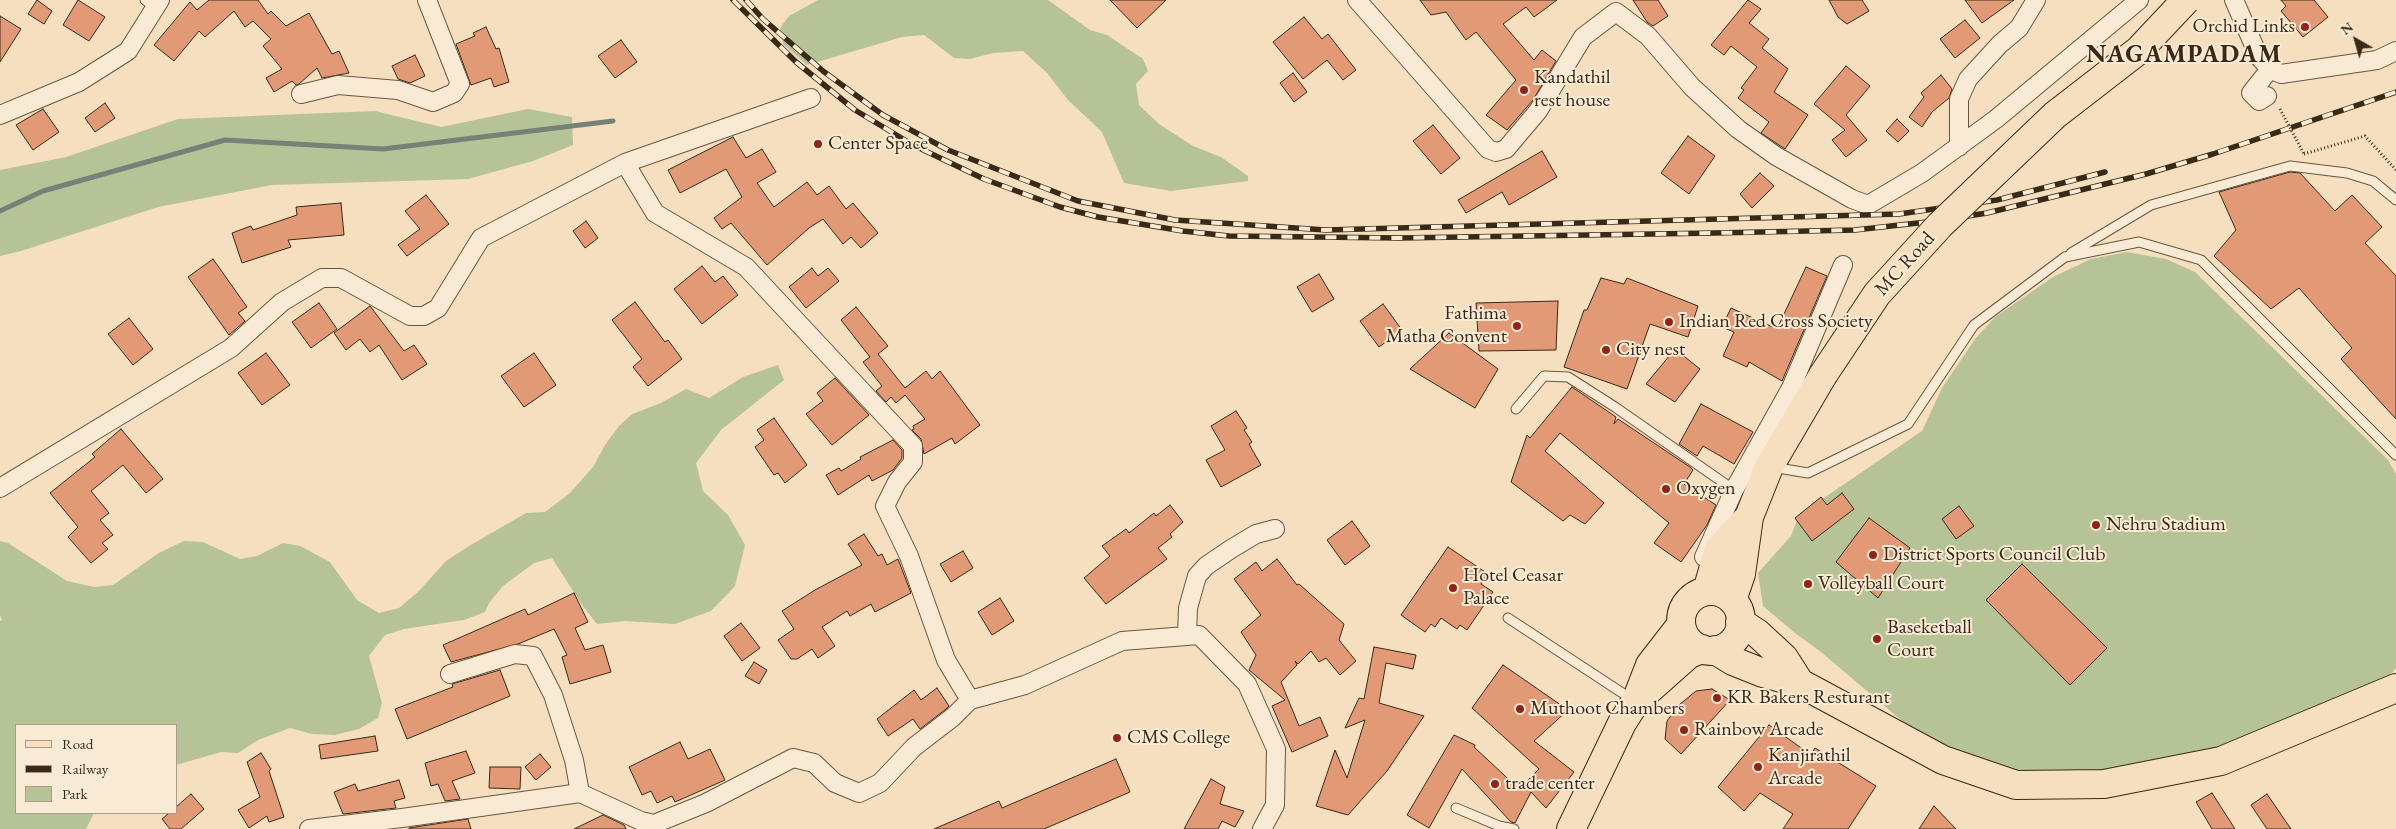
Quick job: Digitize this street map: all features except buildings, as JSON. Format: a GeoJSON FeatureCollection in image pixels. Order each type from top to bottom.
{"type":"FeatureCollection","features":[{"type":"Feature","properties":{"kind":"main road","name":"MC Road"},"geometry":{"type":"LineString","coordinates":[[1707,591],[1719,549],[1748,517],[1769,467],[1823,375],[1877,294],[1940,225],[2055,115],[2139,50],[2186,0]]}},
{"type":"Feature","properties":{"kind":"main road"},"geometry":{"type":"LineString","coordinates":[[1636,702],[1689,654],[1709,650],[1733,640],[1748,517]]}},
{"type":"Feature","properties":{"kind":"main road"},"geometry":{"type":"LineString","coordinates":[[1572,829],[1622,724],[1636,702],[1650,665],[1681,625],[1683,610],[1692,597],[1707,591],[1725,594],[1736,611],[1784,658],[1800,682]]}},
{"type":"Feature","properties":{"kind":"main road"},"geometry":{"type":"LineString","coordinates":[[1681,625],[1688,640],[1763,673],[1800,682],[1943,760],[2016,785],[2104,784],[2221,761],[2396,688]]}},
{"type":"Feature","properties":{"kind":"street"},"geometry":{"type":"LineString","coordinates":[[301,94],[338,85],[398,90],[433,102],[454,93],[460,84],[427,0]]}},
{"type":"Feature","properties":{"kind":"street"},"geometry":{"type":"LineString","coordinates":[[1357,0],[1488,149],[1496,152],[1506,150],[1538,111],[1583,37],[1617,6],[1648,36],[1692,87],[1738,129],[1776,156],[1852,199],[1868,205],[1922,173],[2030,94],[2140,0]]}},
{"type":"Feature","properties":{"kind":"street"},"geometry":{"type":"LineString","coordinates":[[1959,147],[1959,99],[1968,79],[2000,44],[2019,28],[2036,0]]}},
{"type":"Feature","properties":{"kind":"street"},"geometry":{"type":"LineString","coordinates":[[2234,0],[2259,57],[2270,69],[2281,74],[2377,60],[2396,51]]}},
{"type":"Feature","properties":{"kind":"street"},"geometry":{"type":"LineString","coordinates":[[0,116],[79,82],[128,51],[153,2]]}},
{"type":"Feature","properties":{"kind":"street"},"geometry":{"type":"LineString","coordinates":[[2267,96],[2259,101],[2251,93],[2270,69]]}},
{"type":"Feature","properties":{"kind":"street"},"geometry":{"type":"LineString","coordinates":[[0,488],[231,348],[282,302],[322,278],[341,278],[410,316],[424,316],[438,308],[481,238],[625,163],[810,98]]}},
{"type":"Feature","properties":{"kind":"street"},"geometry":{"type":"LineString","coordinates":[[625,163],[655,213],[746,267],[913,446],[913,462],[897,482],[885,506],[909,556],[946,660],[970,700]]}},
{"type":"Feature","properties":{"kind":"street"},"geometry":{"type":"LineString","coordinates":[[1707,591],[1704,554],[1734,490],[1791,388],[1843,265]]}},
{"type":"Feature","properties":{"kind":"street"},"geometry":{"type":"LineString","coordinates":[[1187,636],[1188,608],[1197,576],[1206,566],[1224,553],[1256,534],[1275,529]]}},
{"type":"Feature","properties":{"kind":"street"},"geometry":{"type":"LineString","coordinates":[[309,829],[580,793],[641,821],[654,824],[706,803],[793,758],[814,763],[835,783],[858,794],[880,783],[914,747],[953,717],[970,700],[1026,685],[1122,641],[1199,634],[1247,684],[1276,749],[1275,805],[1262,829]]}},
{"type":"Feature","properties":{"kind":"street"},"geometry":{"type":"LineString","coordinates":[[450,674],[515,654],[533,656],[553,694],[574,760],[580,793]]}},
{"type":"Feature","properties":{"kind":"lane"},"geometry":{"type":"LineString","coordinates":[[1769,467],[1808,473],[1908,424],[1974,325],[2065,257],[2151,205],[2290,166],[2347,173],[2373,181],[2396,200]]}},
{"type":"Feature","properties":{"kind":"lane"},"geometry":{"type":"LineString","coordinates":[[2065,257],[2139,242],[2201,260],[2396,455]]}},
{"type":"Feature","properties":{"kind":"lane"},"geometry":{"type":"LineString","coordinates":[[1516,409],[1544,376],[1568,377],[1615,407],[1734,490]]}},
{"type":"Feature","properties":{"kind":"lane"},"geometry":{"type":"LineString","coordinates":[[1508,618],[1636,702]]}},
{"type":"Feature","properties":{"kind":"lane"},"geometry":{"type":"LineString","coordinates":[[1456,808],[1499,826],[1514,829]]}},
{"type":"Feature","properties":{"kind":"path"},"geometry":{"type":"LineString","coordinates":[[2280,109],[2304,154],[2365,136],[2396,170]]}},
{"type":"Feature","properties":{"kind":"green space"},"geometry":{"type":"Polygon","coordinates":[[[818,0],[1048,0],[1090,30],[1107,35],[1143,59],[1148,71],[1136,84],[1139,105],[1159,124],[1193,146],[1221,157],[1248,176],[1248,181],[1171,191],[1124,183],[1102,132],[1068,100],[1047,73],[1023,51],[993,53],[970,59],[954,58],[924,35],[902,37],[807,65],[783,44],[780,28],[789,16],[818,0]]]}},
{"type":"Feature","properties":{"kind":"green space"},"geometry":{"type":"Polygon","coordinates":[[[528,109],[572,117],[573,145],[533,161],[468,179],[272,185],[158,207],[0,256],[0,170],[66,157],[178,119],[375,111],[441,127],[528,109]]]}},
{"type":"Feature","properties":{"kind":"green space","name":"Nehru Stadium"},"geometry":{"type":"Polygon","coordinates":[[[2127,252],[2166,259],[2195,272],[2388,460],[2396,474],[2396,668],[2390,675],[2240,752],[2158,772],[1985,772],[1935,749],[1821,652],[1763,606],[1758,573],[1791,536],[1799,515],[1922,431],[1942,388],[1975,339],[1995,317],[2053,277],[2091,259],[2127,252]]]}},
{"type":"Feature","properties":{"kind":"green space"},"geometry":{"type":"Polygon","coordinates":[[[778,365],[784,380],[721,430],[696,463],[703,491],[728,515],[745,545],[735,586],[711,611],[675,624],[625,621],[597,624],[582,605],[552,558],[534,563],[503,586],[489,603],[485,612],[464,620],[404,629],[385,635],[369,656],[382,703],[378,718],[359,729],[335,735],[312,734],[290,728],[258,740],[238,753],[221,752],[178,764],[178,724],[15,724],[15,814],[94,814],[86,829],[0,829],[0,621],[2,620],[0,615],[0,541],[8,543],[67,581],[94,587],[113,585],[159,553],[184,541],[203,542],[240,559],[257,556],[283,543],[300,546],[330,562],[357,600],[379,613],[399,608],[418,592],[446,561],[469,546],[526,513],[545,512],[570,493],[593,467],[605,445],[619,426],[632,414],[661,403],[686,389],[709,398],[743,377],[778,365]]]}},
{"type":"Feature","properties":{"kind":"waterway"},"geometry":{"type":"LineString","coordinates":[[0,211],[43,191],[225,140],[383,149],[613,121]]}},
{"type":"Feature","properties":{"kind":"railway"},"geometry":{"type":"LineString","coordinates":[[733,0],[796,62],[855,110],[913,145],[984,179],[1060,207],[1098,217],[1183,231],[1229,236],[1399,238],[1715,233],[1855,230],[1936,221],[1987,213],[2146,174],[2213,154],[2396,92]]}},
{"type":"Feature","properties":{"kind":"railway"},"geometry":{"type":"LineString","coordinates":[[746,0],[763,19],[823,71],[883,115],[948,150],[1078,201],[1175,220],[1326,230],[1899,214],[1997,200],[2105,172]]}},
{"type":"Feature","properties":{"kind":"place","name":"Orchid Links"},"geometry":{"type":"Point","coordinates":[2305,27]}},
{"type":"Feature","properties":{"kind":"place","name":"Kandathil rest house"},"geometry":{"type":"Point","coordinates":[1524,90]}},
{"type":"Feature","properties":{"kind":"place","name":"Center Space"},"geometry":{"type":"Point","coordinates":[818,144]}},
{"type":"Feature","properties":{"kind":"place","name":"Indian Red Cross Society"},"geometry":{"type":"Point","coordinates":[1669,322]}},
{"type":"Feature","properties":{"kind":"place","name":"Fathima Matha Convent"},"geometry":{"type":"Point","coordinates":[1517,326]}},
{"type":"Feature","properties":{"kind":"place","name":"City nest"},"geometry":{"type":"Point","coordinates":[1606,350]}},
{"type":"Feature","properties":{"kind":"place","name":"Oxygen"},"geometry":{"type":"Point","coordinates":[1666,489]}},
{"type":"Feature","properties":{"kind":"place","name":"Nehru Stadium"},"geometry":{"type":"Point","coordinates":[2096,525]}},
{"type":"Feature","properties":{"kind":"place","name":"District Sports Council Club"},"geometry":{"type":"Point","coordinates":[1873,555]}},
{"type":"Feature","properties":{"kind":"place","name":"Volleyball Court"},"geometry":{"type":"Point","coordinates":[1808,584]}},
{"type":"Feature","properties":{"kind":"place","name":"Hotel Ceasar Palace"},"geometry":{"type":"Point","coordinates":[1453,588]}},
{"type":"Feature","properties":{"kind":"place","name":"Baseketball Court"},"geometry":{"type":"Point","coordinates":[1877,639]}},
{"type":"Feature","properties":{"kind":"place","name":"KR Bakers Resturant"},"geometry":{"type":"Point","coordinates":[1717,698]}},
{"type":"Feature","properties":{"kind":"place","name":"Muthoot Chambers"},"geometry":{"type":"Point","coordinates":[1520,709]}},
{"type":"Feature","properties":{"kind":"place","name":"Rainbow Arcade"},"geometry":{"type":"Point","coordinates":[1684,730]}},
{"type":"Feature","properties":{"kind":"place","name":"CMS College"},"geometry":{"type":"Point","coordinates":[1117,738]}},
{"type":"Feature","properties":{"kind":"place","name":"Kanjirathil Arcade"},"geometry":{"type":"Point","coordinates":[1758,767]}},
{"type":"Feature","properties":{"kind":"place","name":"trade center"},"geometry":{"type":"Point","coordinates":[1495,784]}},
{"type":"Feature","properties":{"kind":"district","name":"NAGAMPADAM"},"geometry":{"type":"Point","coordinates":[2184,55]}}]}
